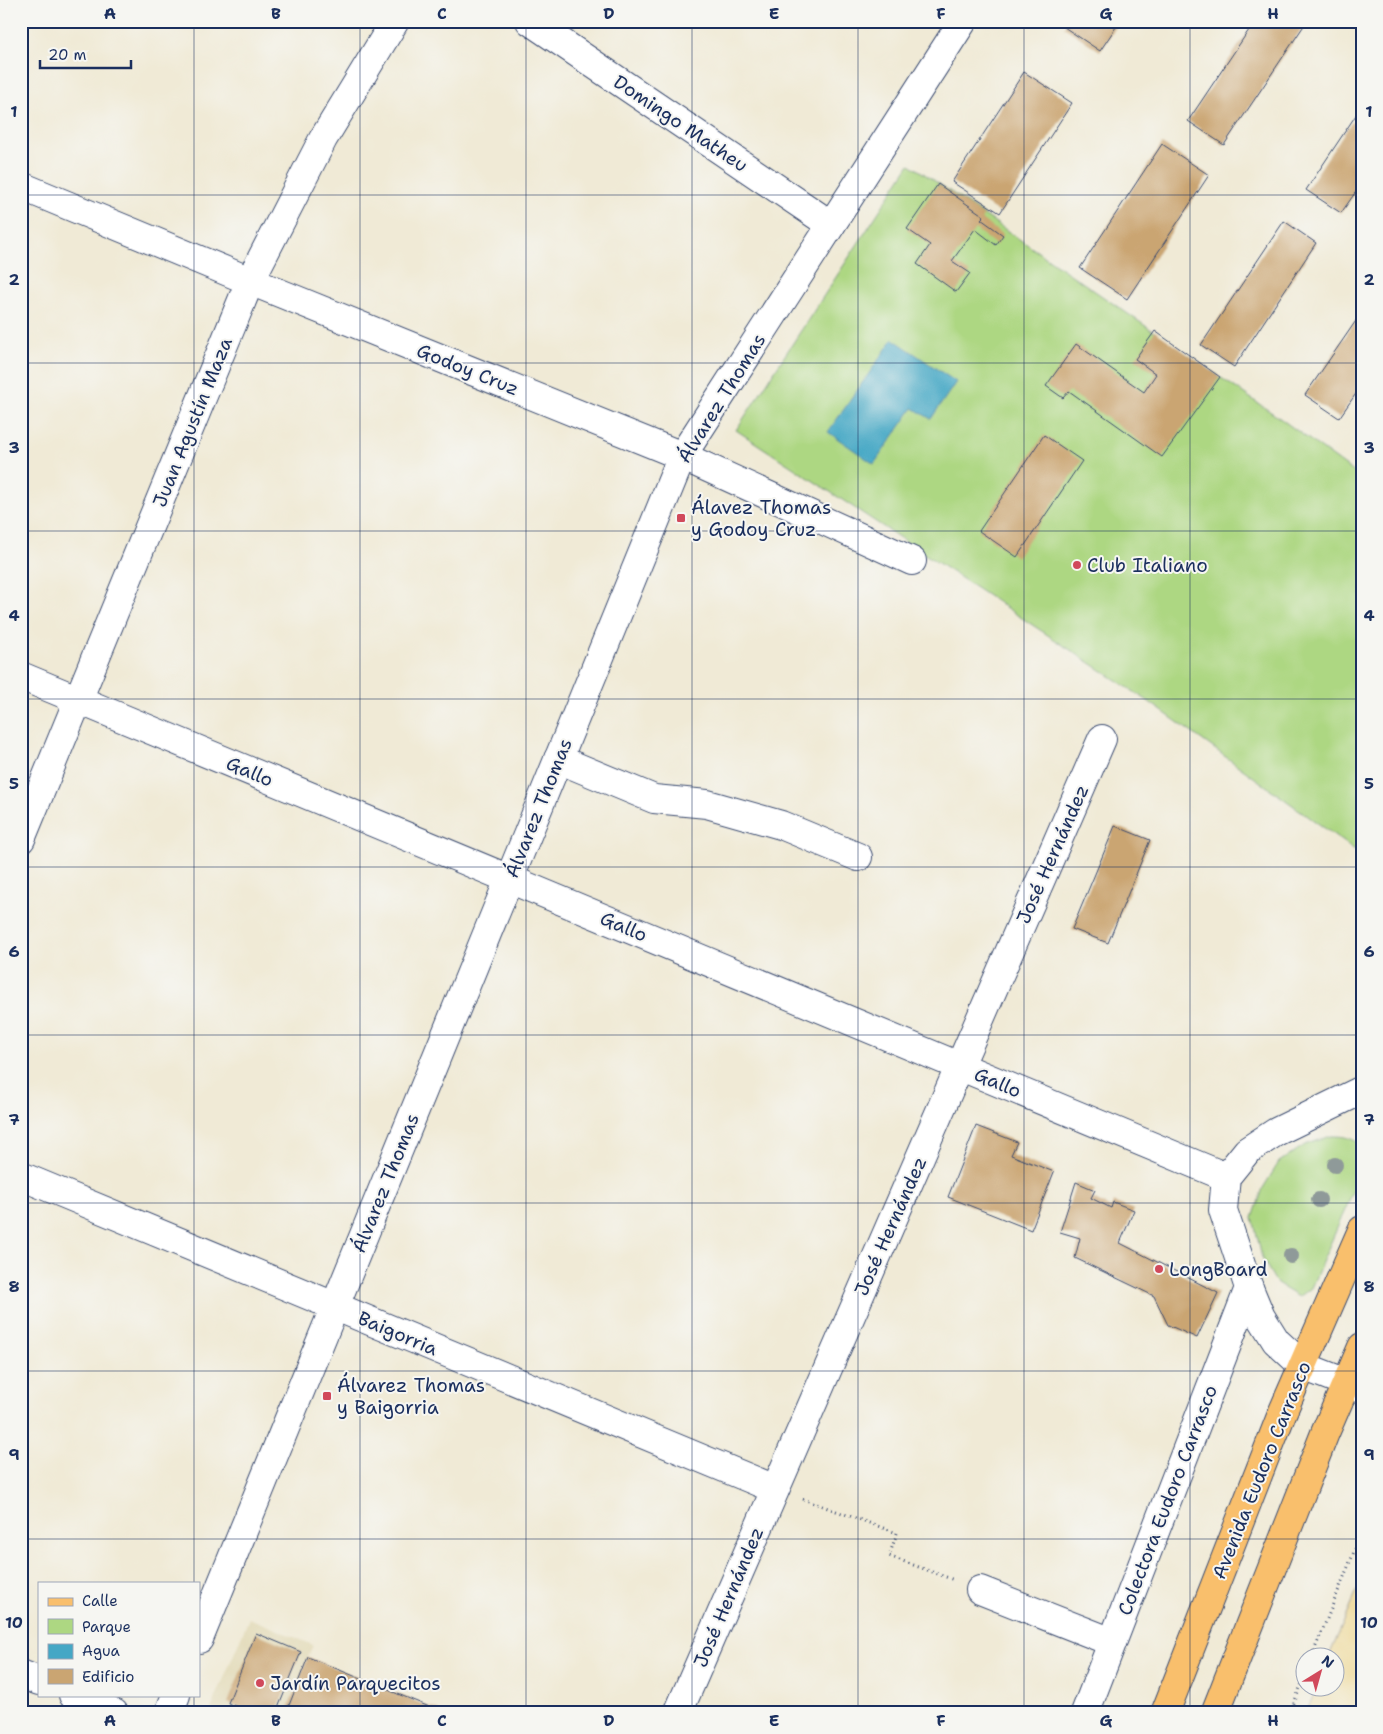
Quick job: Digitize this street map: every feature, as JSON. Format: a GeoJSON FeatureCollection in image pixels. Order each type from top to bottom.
{"type":"FeatureCollection","features":[{"type":"Feature","properties":{"kind":"main road","name":"Avenida Eudoro Carrasco"},"geometry":{"type":"LineString","coordinates":[[1165,1713],[1280,1420],[1362,1230]]}},
{"type":"Feature","properties":{"kind":"main road"},"geometry":{"type":"LineString","coordinates":[[1215,1713],[1325,1432],[1354,1386],[1362,1347]]}},
{"type":"Feature","properties":{"kind":"street","name":"Juan Agustín Maza"},"geometry":{"type":"LineString","coordinates":[[21,839],[250,281],[323,139],[394,21]]}},
{"type":"Feature","properties":{"kind":"street","name":"Domingo Matheu"},"geometry":{"type":"LineString","coordinates":[[530,21],[832,225]]}},
{"type":"Feature","properties":{"kind":"street","name":"Álvarez Thomas"},"geometry":{"type":"LineString","coordinates":[[200,1637],[682,456],[963,21]]}},
{"type":"Feature","properties":{"kind":"street","name":"Godoy Cruz"},"geometry":{"type":"LineString","coordinates":[[21,186],[682,456],[912,561]]}},
{"type":"Feature","properties":{"kind":"street","name":"Gallo"},"geometry":{"type":"LineString","coordinates":[[21,676],[1226,1177]]}},
{"type":"Feature","properties":{"kind":"street","name":"José Hernández"},"geometry":{"type":"LineString","coordinates":[[678,1713],[1102,739]]}},
{"type":"Feature","properties":{"kind":"street"},"geometry":{"type":"LineString","coordinates":[[558,760],[654,799],[707,804],[781,825],[858,857]]}},
{"type":"Feature","properties":{"kind":"street"},"geometry":{"type":"LineString","coordinates":[[1354,1386],[1303,1366],[1276,1341],[1261,1317],[1249,1288],[1222,1210],[1226,1177],[1248,1151],[1276,1132],[1362,1090]]}},
{"type":"Feature","properties":{"kind":"street","name":"Baigorria"},"geometry":{"type":"LineString","coordinates":[[21,1176],[775,1489]]}},
{"type":"Feature","properties":{"kind":"street","name":"Colectora Eudoro Carrasco"},"geometry":{"type":"LineString","coordinates":[[1085,1713],[1249,1288]]}},
{"type":"Feature","properties":{"kind":"street"},"geometry":{"type":"LineString","coordinates":[[980,1590],[1112,1642]]}},
{"type":"Feature","properties":{"kind":"street"},"geometry":{"type":"LineString","coordinates":[[21,1674],[38,1681]]}},
{"type":"Feature","properties":{"kind":"street"},"geometry":{"type":"LineString","coordinates":[[75,1696],[114,1713]]}},
{"type":"Feature","properties":{"kind":"street"},"geometry":{"type":"LineString","coordinates":[[169,1713],[176,1696]]}},
{"type":"Feature","properties":{"kind":"path"},"geometry":{"type":"LineString","coordinates":[[775,1489],[897,1533],[889,1556],[980,1590]]}},
{"type":"Feature","properties":{"kind":"path"},"geometry":{"type":"LineString","coordinates":[[1316,1646],[1362,1532]]}},
{"type":"Feature","properties":{"kind":"path"},"geometry":{"type":"LineString","coordinates":[[1290,1713],[1297,1696]]}},
{"type":"Feature","properties":{"kind":"shaded area","name":"Jardín Parquecitos"},"geometry":{"type":"Polygon","coordinates":[[[249,1618],[313,1645],[286,1713],[219,1713],[211,1709],[249,1618]]]}},
{"type":"Feature","properties":{"kind":"green space","name":"Club Italiano"},"geometry":{"type":"Polygon","coordinates":[[[910,164],[1281,419],[1362,478],[1362,833],[1355,850],[1148,701],[736,430],[910,164]]]}},
{"type":"Feature","properties":{"kind":"green space"},"geometry":{"type":"Polygon","coordinates":[[[1331,1136],[1355,1140],[1362,1145],[1362,1171],[1311,1288],[1299,1297],[1277,1284],[1262,1258],[1253,1218],[1263,1188],[1279,1162],[1305,1145],[1331,1136]]]}},
{"type":"Feature","properties":{"kind":"sand"},"geometry":{"type":"Polygon","coordinates":[[[1362,1580],[1362,1713],[1306,1713],[1313,1696],[1346,1696],[1346,1646],[1333,1646],[1362,1580]]]}},
{"type":"Feature","properties":{"kind":"water"},"geometry":{"type":"Polygon","coordinates":[[[893,339],[956,382],[931,419],[913,408],[874,464],[828,432],[893,339]]]}},
{"type":"Feature","properties":{"kind":"building"},"geometry":{"type":"Polygon","coordinates":[[[1068,21],[1120,21],[1100,51],[1064,27],[1068,21]]]}},
{"type":"Feature","properties":{"kind":"building"},"geometry":{"type":"Polygon","coordinates":[[[1255,21],[1307,21],[1224,145],[1188,121],[1255,21]]]}},
{"type":"Feature","properties":{"kind":"building"},"geometry":{"type":"Polygon","coordinates":[[[1024,72],[1072,103],[1000,213],[952,182],[1024,72]]]}},
{"type":"Feature","properties":{"kind":"building"},"geometry":{"type":"Polygon","coordinates":[[[1362,106],[1362,183],[1341,213],[1306,190],[1362,106]]]}},
{"type":"Feature","properties":{"kind":"building"},"geometry":{"type":"Polygon","coordinates":[[[1162,144],[1209,175],[1127,299],[1080,268],[1162,144]]]}},
{"type":"Feature","properties":{"kind":"building"},"geometry":{"type":"Polygon","coordinates":[[[938,184],[984,216],[981,219],[1003,235],[996,245],[975,229],[952,261],[970,273],[956,292],[917,264],[930,245],[907,229],[938,184]]]}},
{"type":"Feature","properties":{"kind":"building"},"geometry":{"type":"Polygon","coordinates":[[[1284,221],[1316,243],[1234,367],[1201,345],[1284,221]]]}},
{"type":"Feature","properties":{"kind":"building"},"geometry":{"type":"Polygon","coordinates":[[[1362,312],[1362,385],[1339,418],[1305,395],[1362,312]]]}},
{"type":"Feature","properties":{"kind":"building"},"geometry":{"type":"Polygon","coordinates":[[[1155,331],[1220,377],[1162,457],[1069,391],[1063,398],[1046,386],[1076,344],[1144,392],[1156,374],[1135,359],[1155,331]]]}},
{"type":"Feature","properties":{"kind":"building"},"geometry":{"type":"Polygon","coordinates":[[[1044,435],[1082,461],[1017,557],[979,531],[1044,435]]]}},
{"type":"Feature","properties":{"kind":"building"},"geometry":{"type":"Polygon","coordinates":[[[1115,826],[1150,840],[1108,943],[1072,929],[1115,826]]]}},
{"type":"Feature","properties":{"kind":"building"},"geometry":{"type":"Polygon","coordinates":[[[976,1126],[1017,1142],[1011,1155],[1054,1172],[1031,1230],[948,1197],[976,1126]]]}},
{"type":"Feature","properties":{"kind":"building"},"geometry":{"type":"Polygon","coordinates":[[[1076,1182],[1095,1190],[1091,1198],[1111,1208],[1113,1202],[1134,1210],[1120,1243],[1218,1293],[1197,1338],[1168,1325],[1154,1296],[1075,1258],[1080,1238],[1060,1232],[1076,1182]]]}},
{"type":"Feature","properties":{"kind":"building"},"geometry":{"type":"Polygon","coordinates":[[[256,1633],[301,1652],[276,1713],[252,1713],[228,1703],[256,1633]]]}},
{"type":"Feature","properties":{"kind":"building"},"geometry":{"type":"Polygon","coordinates":[[[308,1657],[444,1713],[286,1713],[308,1657]]]}},
{"type":"Feature","properties":{"kind":"place","name":"Álavez Thomas y Godoy Cruz"},"geometry":{"type":"Point","coordinates":[681,518]}},
{"type":"Feature","properties":{"kind":"place","name":"Club Italiano"},"geometry":{"type":"Point","coordinates":[1077,565]}},
{"type":"Feature","properties":{"kind":"place","name":"LongBoard"},"geometry":{"type":"Point","coordinates":[1159,1269]}},
{"type":"Feature","properties":{"kind":"place","name":"Álvarez Thomas y Baigorria"},"geometry":{"type":"Point","coordinates":[327,1396]}},
{"type":"Feature","properties":{"kind":"place","name":"Jardín Parquecitos"},"geometry":{"type":"Point","coordinates":[260,1683]}}]}
